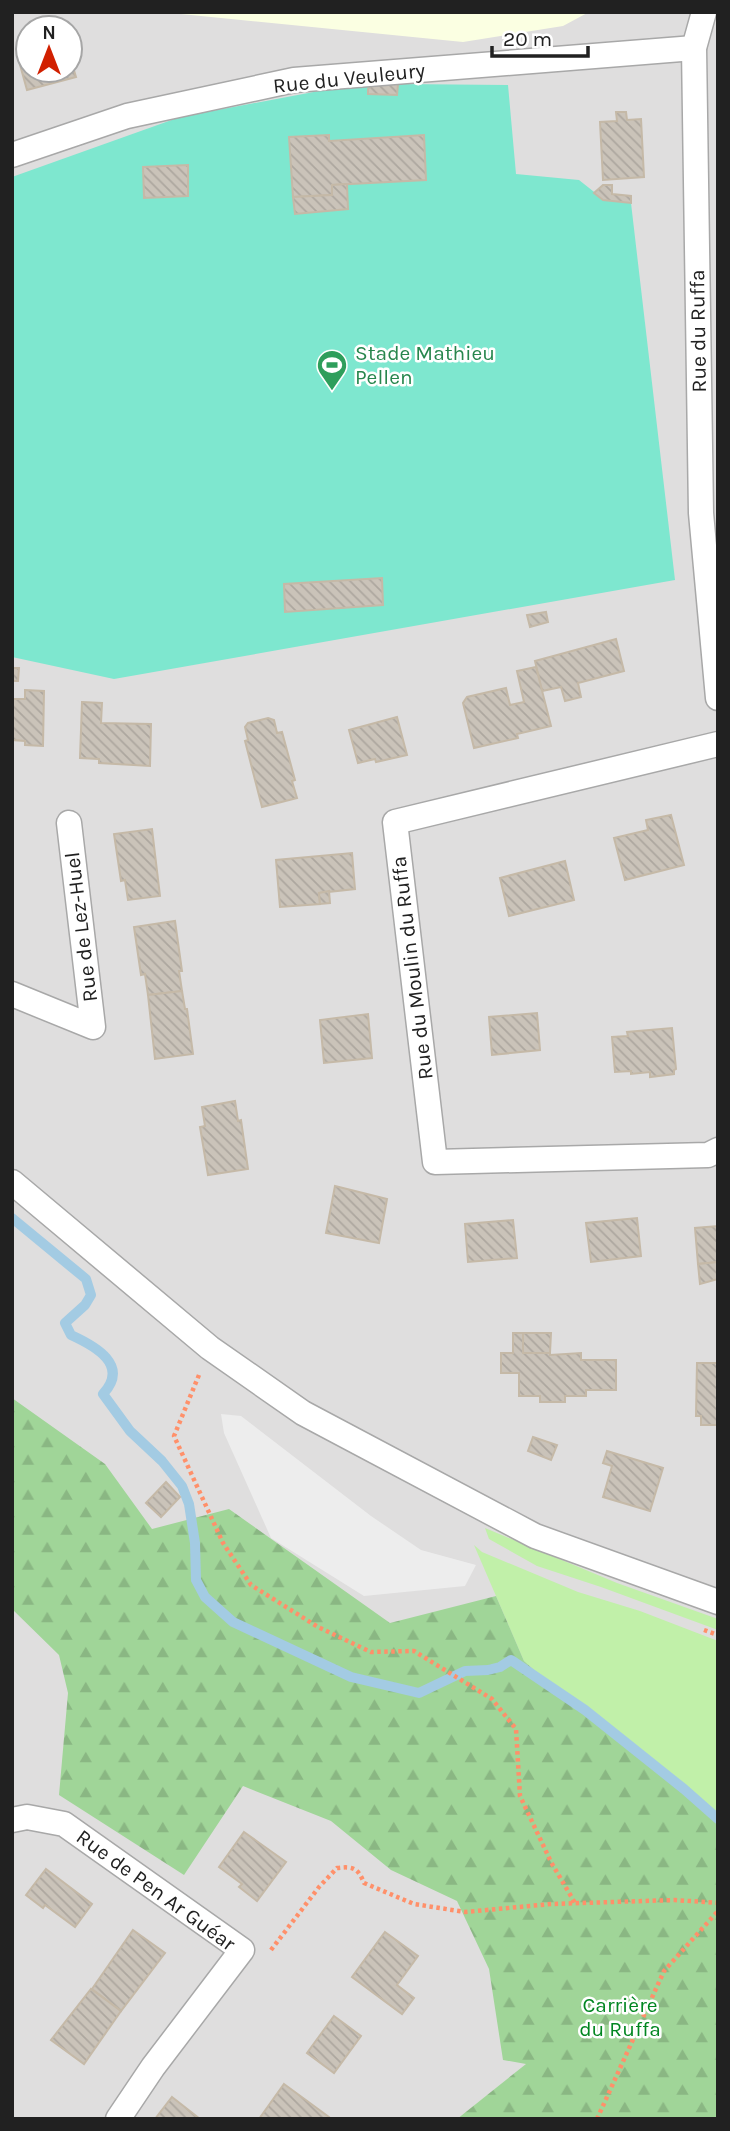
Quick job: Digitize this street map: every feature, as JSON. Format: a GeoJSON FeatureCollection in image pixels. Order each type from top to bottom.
{"type":"FeatureCollection","features":[{"type":"Feature","properties":{"kind":"street","name":"Rue du Ruffa"},"geometry":{"type":"LineString","coordinates":[[704,12],[694,48],[707,257],[701,513],[718,698]]}},
{"type":"Feature","properties":{"kind":"street","name":"Rue du Veuleury"},"geometry":{"type":"LineString","coordinates":[[12,155],[127,116],[294,80],[694,48]]}},
{"type":"Feature","properties":{"kind":"street","name":"Rue du Moulin du Ruffa"},"geometry":{"type":"LineString","coordinates":[[718,744],[395,822],[435,1162],[708,1155],[718,1150]]}},
{"type":"Feature","properties":{"kind":"street","name":"Rue de Lez-Huel"},"geometry":{"type":"LineString","coordinates":[[12,994],[93,1027],[69,823]]}},
{"type":"Feature","properties":{"kind":"street"},"geometry":{"type":"LineString","coordinates":[[12,1182],[211,1348],[303,1413],[535,1536],[718,1602]]}},
{"type":"Feature","properties":{"kind":"street","name":"Rue de Pen Ar Guéar"},"geometry":{"type":"LineString","coordinates":[[12,1820],[27,1817],[64,1824],[242,1950],[153,2067],[118,2119]]}},
{"type":"Feature","properties":{"kind":"path"},"geometry":{"type":"LineString","coordinates":[[211,1348],[174,1436],[223,1543],[251,1585],[318,1626],[371,1652],[414,1651],[492,1699],[516,1729],[520,1796],[551,1862],[575,1903]]}},
{"type":"Feature","properties":{"kind":"path"},"geometry":{"type":"LineString","coordinates":[[242,1950],[270,1950],[337,1868],[352,1867],[359,1871],[365,1883],[414,1904],[466,1912],[575,1903],[675,1900],[718,1903]]}},
{"type":"Feature","properties":{"kind":"path"},"geometry":{"type":"LineString","coordinates":[[597,2119],[664,1971],[718,1911]]}},
{"type":"Feature","properties":{"kind":"shaded area"},"geometry":{"type":"Polygon","coordinates":[[[12,12],[718,12],[718,1926],[527,2064],[457,2119],[12,2119],[12,12]]]}},
{"type":"Feature","properties":{"kind":"shaded area"},"geometry":{"type":"Polygon","coordinates":[[[161,12],[589,12],[563,26],[463,42],[161,12]]]}},
{"type":"Feature","properties":{"kind":"shaded area"},"geometry":{"type":"Polygon","coordinates":[[[221,1414],[241,1416],[371,1516],[421,1550],[476,1565],[465,1586],[364,1596],[271,1538],[224,1433],[221,1414]]]}},
{"type":"Feature","properties":{"kind":"green space","name":"Stade Mathieu Pellen"},"geometry":{"type":"Polygon","coordinates":[[[398,84],[508,85],[516,174],[579,180],[603,199],[631,203],[675,580],[114,679],[12,657],[12,177],[180,117],[340,87],[398,84]]]}},
{"type":"Feature","properties":{"kind":"green space","name":"Carrière du Ruffa"},"geometry":{"type":"Polygon","coordinates":[[[12,1398],[105,1464],[152,1529],[229,1509],[390,1623],[496,1596],[524,1661],[552,1686],[595,1714],[718,1815],[718,2119],[457,2119],[526,2064],[503,2060],[489,1969],[457,1901],[391,1870],[331,1821],[243,1786],[184,1875],[59,1795],[68,1693],[59,1655],[12,1609],[12,1398]]]}},
{"type":"Feature","properties":{"kind":"green space"},"geometry":{"type":"Polygon","coordinates":[[[485,1528],[617,1583],[718,1619],[718,1630],[537,1566],[489,1539],[485,1528]]]}},
{"type":"Feature","properties":{"kind":"green space"},"geometry":{"type":"Polygon","coordinates":[[[474,1545],[482,1552],[578,1592],[640,1611],[718,1641],[718,1815],[595,1714],[552,1686],[524,1661],[474,1545]]]}},
{"type":"Feature","properties":{"kind":"building"},"geometry":{"type":"Polygon","coordinates":[[[25,84],[50,84],[27,90],[25,84]]]}},
{"type":"Feature","properties":{"kind":"building"},"geometry":{"type":"Polygon","coordinates":[[[374,84],[398,84],[397,95],[368,94],[368,89],[374,84]]]}},
{"type":"Feature","properties":{"kind":"building"},"geometry":{"type":"Polygon","coordinates":[[[616,112],[626,112],[627,120],[641,119],[644,177],[603,180],[600,122],[617,121],[616,112]]]}},
{"type":"Feature","properties":{"kind":"building"},"geometry":{"type":"Polygon","coordinates":[[[329,135],[329,141],[424,135],[426,180],[332,185],[332,195],[293,197],[289,137],[329,135]]]}},
{"type":"Feature","properties":{"kind":"building"},"geometry":{"type":"Polygon","coordinates":[[[188,165],[188,196],[144,198],[143,167],[188,165]]]}},
{"type":"Feature","properties":{"kind":"building"},"geometry":{"type":"Polygon","coordinates":[[[347,184],[348,209],[295,214],[293,197],[332,195],[332,185],[347,184]]]}},
{"type":"Feature","properties":{"kind":"building"},"geometry":{"type":"Polygon","coordinates":[[[603,185],[612,185],[612,194],[631,196],[631,203],[603,200],[594,193],[603,185]]]}},
{"type":"Feature","properties":{"kind":"building"},"geometry":{"type":"Polygon","coordinates":[[[382,578],[383,605],[285,612],[284,584],[382,578]]]}},
{"type":"Feature","properties":{"kind":"building"},"geometry":{"type":"Polygon","coordinates":[[[546,612],[548,622],[530,627],[527,615],[546,612]]]}},
{"type":"Feature","properties":{"kind":"building"},"geometry":{"type":"Polygon","coordinates":[[[616,639],[624,671],[578,683],[581,697],[565,701],[561,687],[542,691],[535,661],[616,639]]]}},
{"type":"Feature","properties":{"kind":"building"},"geometry":{"type":"Polygon","coordinates":[[[536,667],[551,726],[517,734],[518,738],[474,748],[463,703],[467,697],[506,688],[510,705],[524,702],[517,671],[536,667]]]}},
{"type":"Feature","properties":{"kind":"building"},"geometry":{"type":"Polygon","coordinates":[[[12,668],[19,668],[18,681],[12,681],[12,668]]]}},
{"type":"Feature","properties":{"kind":"building"},"geometry":{"type":"Polygon","coordinates":[[[25,690],[44,691],[43,746],[25,745],[25,741],[12,740],[12,699],[25,699],[25,690]]]}},
{"type":"Feature","properties":{"kind":"building"},"geometry":{"type":"Polygon","coordinates":[[[82,702],[102,703],[101,723],[151,724],[150,766],[99,763],[99,759],[80,758],[82,702]]]}},
{"type":"Feature","properties":{"kind":"building"},"geometry":{"type":"Polygon","coordinates":[[[397,717],[407,755],[358,763],[349,730],[397,717]]]}},
{"type":"Feature","properties":{"kind":"building"},"geometry":{"type":"Polygon","coordinates":[[[268,718],[274,720],[277,733],[282,732],[297,798],[262,807],[245,741],[248,740],[245,727],[248,723],[268,718]]]}},
{"type":"Feature","properties":{"kind":"building"},"geometry":{"type":"Polygon","coordinates":[[[671,815],[684,865],[625,880],[614,838],[648,830],[646,820],[671,815]]]}},
{"type":"Feature","properties":{"kind":"building"},"geometry":{"type":"Polygon","coordinates":[[[152,829],[160,896],[128,900],[125,880],[121,881],[114,834],[152,829]]]}},
{"type":"Feature","properties":{"kind":"building"},"geometry":{"type":"Polygon","coordinates":[[[352,853],[355,889],[319,893],[320,904],[280,907],[276,860],[352,853]]]}},
{"type":"Feature","properties":{"kind":"building"},"geometry":{"type":"Polygon","coordinates":[[[565,861],[574,900],[509,916],[500,878],[565,861]]]}},
{"type":"Feature","properties":{"kind":"building"},"geometry":{"type":"Polygon","coordinates":[[[329,891],[330,903],[320,904],[319,893],[329,891]]]}},
{"type":"Feature","properties":{"kind":"building"},"geometry":{"type":"Polygon","coordinates":[[[175,921],[182,991],[148,995],[145,974],[141,975],[134,927],[175,921]]]}},
{"type":"Feature","properties":{"kind":"building"},"geometry":{"type":"Polygon","coordinates":[[[182,991],[193,1054],[155,1059],[148,995],[182,991]]]}},
{"type":"Feature","properties":{"kind":"building"},"geometry":{"type":"Polygon","coordinates":[[[537,1013],[540,1050],[492,1055],[489,1017],[537,1013]]]}},
{"type":"Feature","properties":{"kind":"building"},"geometry":{"type":"Polygon","coordinates":[[[368,1014],[372,1058],[324,1063],[320,1020],[368,1014]]]}},
{"type":"Feature","properties":{"kind":"building"},"geometry":{"type":"Polygon","coordinates":[[[672,1028],[676,1069],[674,1074],[650,1077],[650,1072],[615,1072],[612,1037],[628,1036],[627,1032],[672,1028]]]}},
{"type":"Feature","properties":{"kind":"building"},"geometry":{"type":"Polygon","coordinates":[[[235,1101],[238,1121],[241,1120],[248,1169],[208,1175],[200,1127],[205,1126],[202,1107],[235,1101]]]}},
{"type":"Feature","properties":{"kind":"building"},"geometry":{"type":"Polygon","coordinates":[[[335,1186],[387,1199],[379,1243],[326,1233],[335,1186]]]}},
{"type":"Feature","properties":{"kind":"building"},"geometry":{"type":"Polygon","coordinates":[[[637,1218],[641,1256],[591,1262],[586,1223],[637,1218]]]}},
{"type":"Feature","properties":{"kind":"building"},"geometry":{"type":"Polygon","coordinates":[[[513,1220],[517,1258],[468,1262],[465,1224],[513,1220]]]}},
{"type":"Feature","properties":{"kind":"building"},"geometry":{"type":"Polygon","coordinates":[[[718,1226],[718,1262],[698,1264],[695,1228],[718,1226]]]}},
{"type":"Feature","properties":{"kind":"building"},"geometry":{"type":"Polygon","coordinates":[[[718,1262],[718,1279],[700,1284],[698,1264],[718,1262]]]}},
{"type":"Feature","properties":{"kind":"building"},"geometry":{"type":"Polygon","coordinates":[[[513,1333],[523,1333],[523,1353],[581,1353],[581,1360],[616,1360],[616,1390],[586,1390],[586,1396],[565,1396],[565,1402],[540,1402],[540,1396],[519,1396],[519,1373],[501,1373],[501,1353],[513,1353],[513,1333]]]}},
{"type":"Feature","properties":{"kind":"building"},"geometry":{"type":"Polygon","coordinates":[[[523,1333],[551,1333],[550,1353],[523,1353],[523,1333]]]}},
{"type":"Feature","properties":{"kind":"building"},"geometry":{"type":"Polygon","coordinates":[[[697,1363],[718,1363],[718,1425],[701,1425],[701,1416],[696,1416],[697,1363]]]}},
{"type":"Feature","properties":{"kind":"building"},"geometry":{"type":"Polygon","coordinates":[[[533,1437],[557,1445],[551,1460],[528,1451],[533,1437]]]}},
{"type":"Feature","properties":{"kind":"building"},"geometry":{"type":"Polygon","coordinates":[[[607,1451],[663,1468],[650,1511],[603,1497],[612,1466],[603,1463],[607,1451]]]}},
{"type":"Feature","properties":{"kind":"building"},"geometry":{"type":"Polygon","coordinates":[[[166,1482],[180,1497],[161,1517],[146,1503],[166,1482]]]}},
{"type":"Feature","properties":{"kind":"building"},"geometry":{"type":"Polygon","coordinates":[[[244,1832],[286,1862],[257,1901],[239,1887],[242,1884],[219,1867],[244,1832]]]}},
{"type":"Feature","properties":{"kind":"building"},"geometry":{"type":"Polygon","coordinates":[[[46,1869],[92,1904],[75,1927],[26,1895],[46,1869]]]}},
{"type":"Feature","properties":{"kind":"building"},"geometry":{"type":"Polygon","coordinates":[[[133,1930],[165,1953],[121,2011],[92,1989],[133,1930]]]}},
{"type":"Feature","properties":{"kind":"building"},"geometry":{"type":"Polygon","coordinates":[[[385,1932],[418,1956],[397,1985],[414,1998],[402,2014],[352,1977],[385,1932]]]}},
{"type":"Feature","properties":{"kind":"building"},"geometry":{"type":"Polygon","coordinates":[[[91,1989],[121,2011],[84,2064],[51,2040],[91,1989]]]}},
{"type":"Feature","properties":{"kind":"building"},"geometry":{"type":"Polygon","coordinates":[[[334,2016],[361,2036],[334,2073],[307,2053],[334,2016]]]}},
{"type":"Feature","properties":{"kind":"building"},"geometry":{"type":"Polygon","coordinates":[[[284,2084],[329,2117],[328,2119],[259,2119],[284,2084]]]}},
{"type":"Feature","properties":{"kind":"building"},"geometry":{"type":"Polygon","coordinates":[[[172,2097],[200,2119],[155,2119],[172,2097]]]}},
{"type":"Feature","properties":{"kind":"waterway"},"geometry":{"type":"LineString","coordinates":[[12,1218],[86,1279],[91,1295],[85,1305],[65,1323],[71,1335],[106,1358],[113,1374],[103,1394],[130,1431],[162,1461],[182,1486],[189,1504],[195,1543],[196,1580],[205,1597],[233,1622],[351,1677],[419,1693],[465,1671],[488,1670],[511,1660],[585,1710],[718,1819]]}},
{"type":"Feature","properties":{"kind":"place","name":"Stade Mathieu Pellen"},"geometry":{"type":"Point","coordinates":[332,392]}}]}
